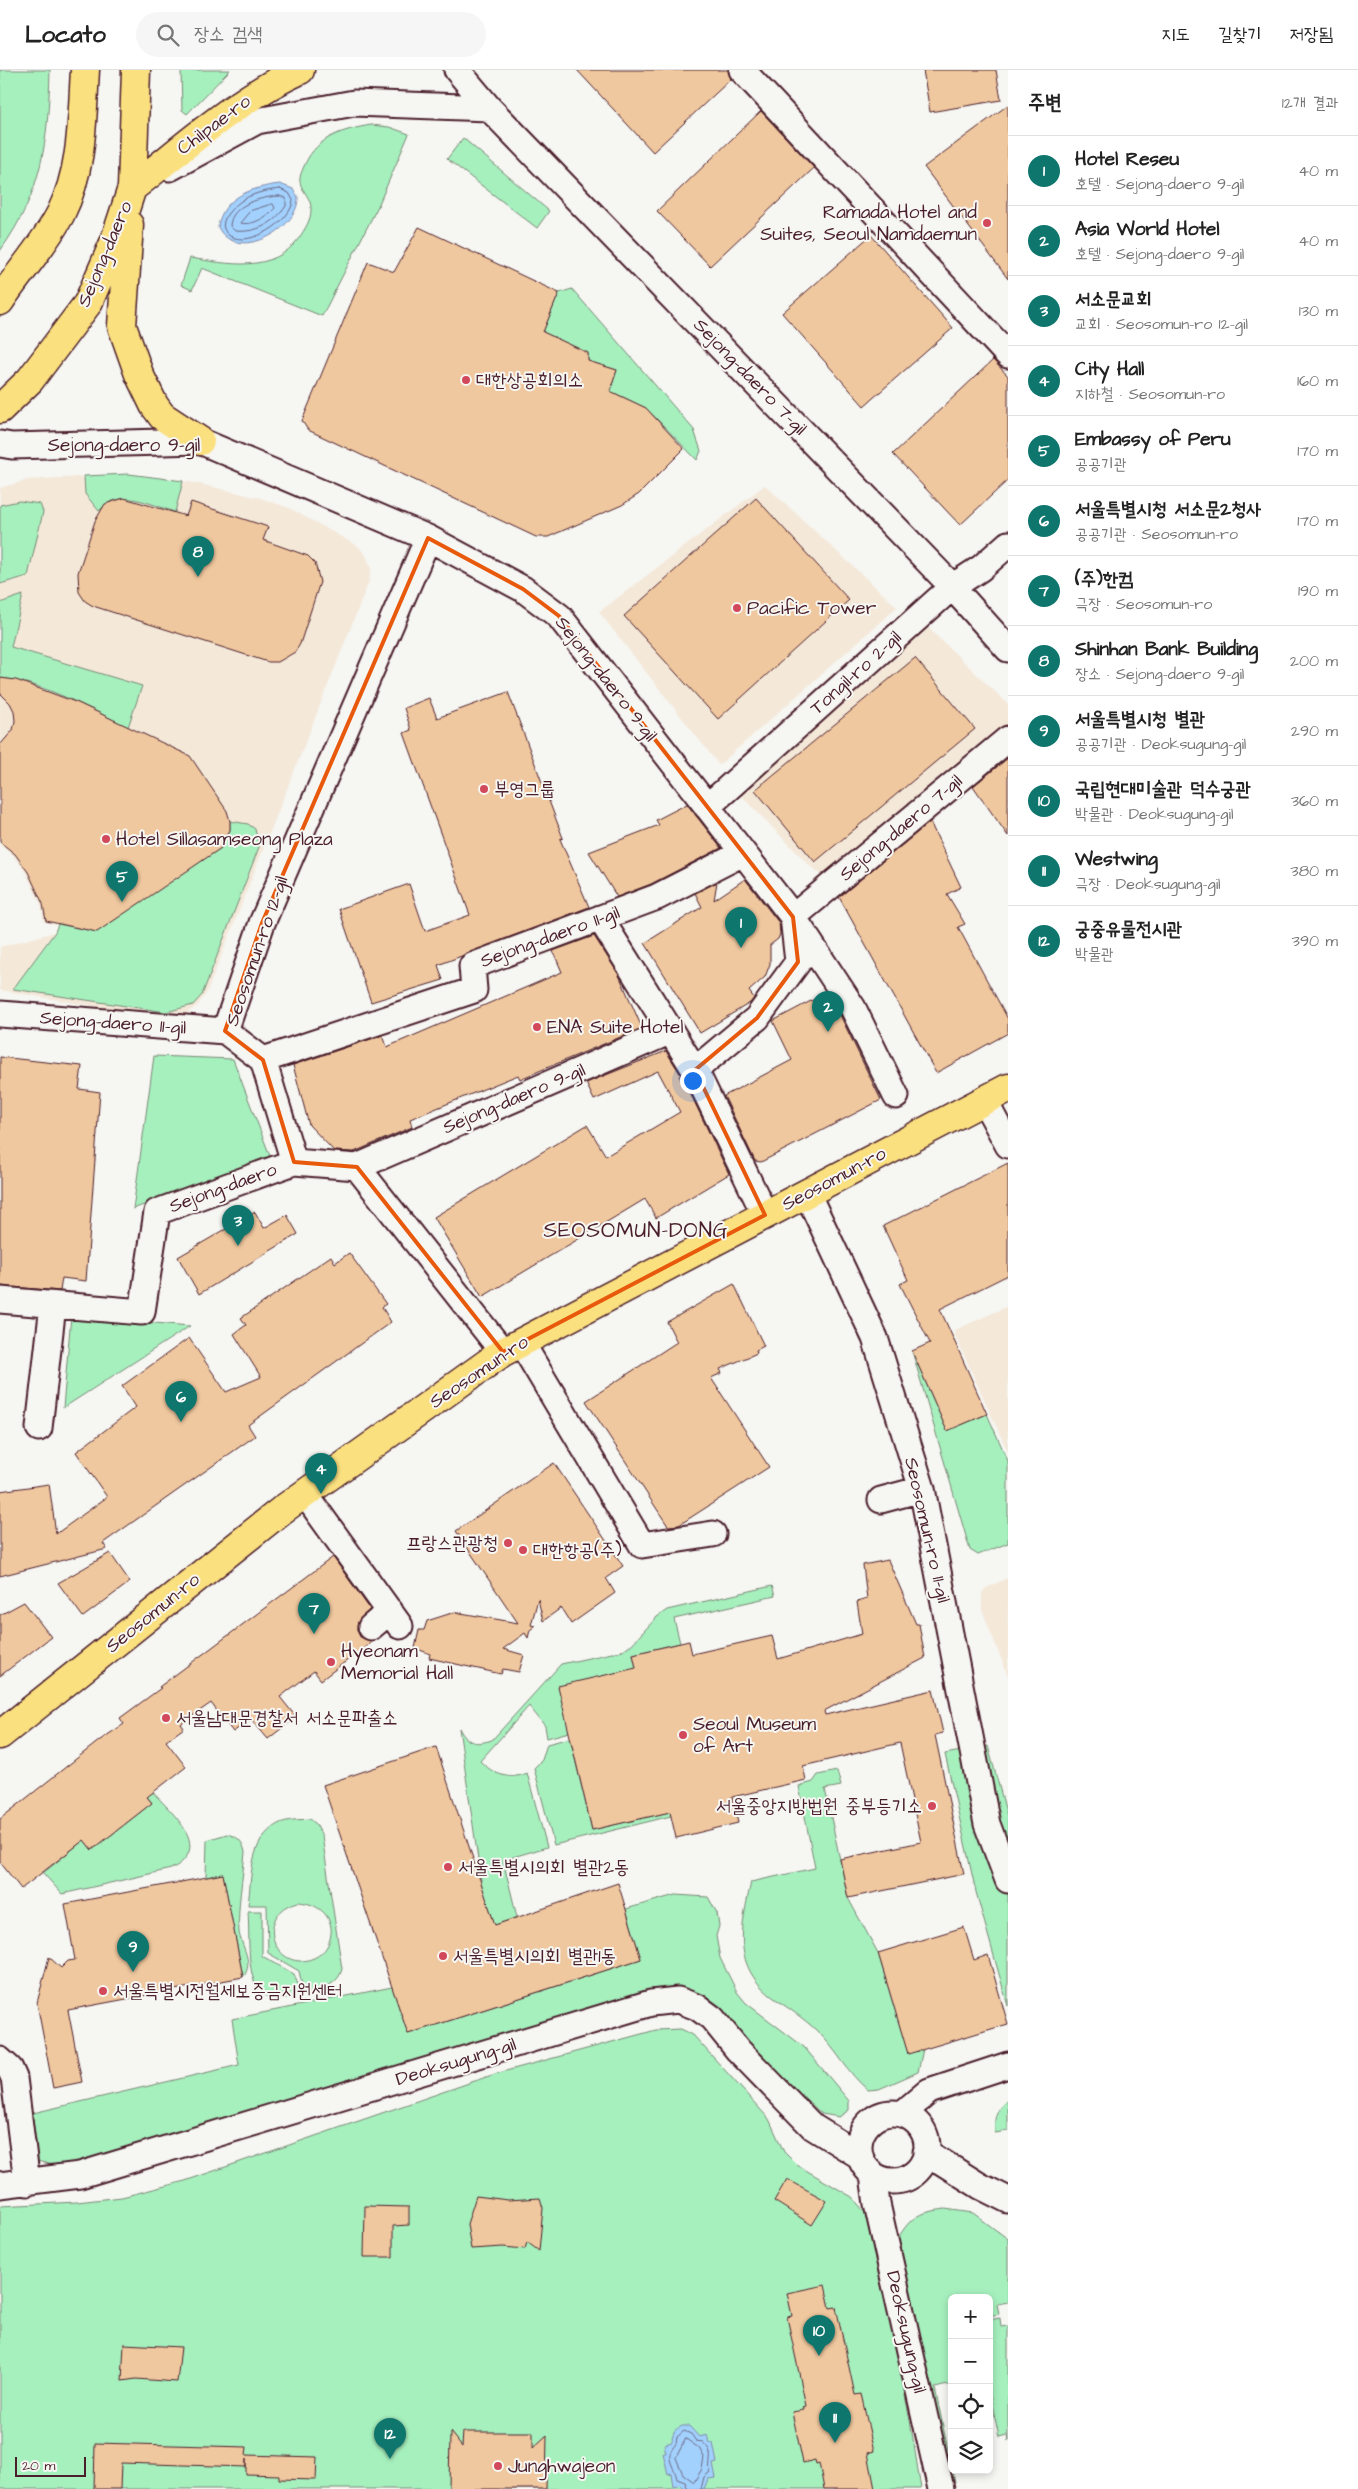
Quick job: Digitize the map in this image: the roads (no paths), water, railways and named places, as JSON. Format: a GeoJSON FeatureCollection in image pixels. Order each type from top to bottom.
{"type":"FeatureCollection","features":[{"type":"Feature","properties":{"kind":"main road"},"geometry":{"type":"LineString","coordinates":[[0,302],[60,213],[73,179],[81,145],[84,70]]}},
{"type":"Feature","properties":{"kind":"main road","name":"Sejong-daero"},"geometry":{"type":"LineString","coordinates":[[0,409],[30,380],[88,303],[114,243],[132,188],[136,70]]}},
{"type":"Feature","properties":{"kind":"main road","name":"Chilpae-ro"},"geometry":{"type":"LineString","coordinates":[[132,188],[244,101],[278,80],[300,70]]}},
{"type":"Feature","properties":{"kind":"main road"},"geometry":{"type":"LineString","coordinates":[[132,188],[122,326],[139,374],[158,411],[162,416],[200,441]]}},
{"type":"Feature","properties":{"kind":"main road"},"geometry":{"type":"LineString","coordinates":[[0,293],[21,270]]}},
{"type":"Feature","properties":{"kind":"main road","name":"Seosomun-ro"},"geometry":{"type":"LineString","coordinates":[[0,1735],[305,1494],[512,1347],[996,1094]]}},
{"type":"Feature","properties":{"kind":"street","name":"Sejong-daero 7-gil"},"geometry":{"type":"LineString","coordinates":[[457,70],[489,108],[952,587],[1008,649]]}},
{"type":"Feature","properties":{"kind":"street"},"geometry":{"type":"LineString","coordinates":[[742,70],[1008,355]]}},
{"type":"Feature","properties":{"kind":"street"},"geometry":{"type":"LineString","coordinates":[[132,188],[257,121],[354,103],[489,108]]}},
{"type":"Feature","properties":{"kind":"street","name":"Sejong-daero 9-gil"},"geometry":{"type":"LineString","coordinates":[[0,444],[12,446],[200,441],[428,538],[523,588],[559,616],[794,917],[853,1008],[896,1096]]}},
{"type":"Feature","properties":{"kind":"street","name":"Seosomun-ro 12-gil"},"geometry":{"type":"LineString","coordinates":[[263,1060],[226,1031],[262,923],[428,538]]}},
{"type":"Feature","properties":{"kind":"street","name":"Tongil-ro 2-gil"},"geometry":{"type":"LineString","coordinates":[[707,807],[952,587],[981,568],[1008,544]]}},
{"type":"Feature","properties":{"kind":"street","name":"Sejong-daero 7-gil"},"geometry":{"type":"LineString","coordinates":[[794,917],[1008,739]]}},
{"type":"Feature","properties":{"kind":"street","name":"Sejong-daero 11-gil"},"geometry":{"type":"LineString","coordinates":[[263,1060],[474,990],[472,966],[657,898],[743,854]]}},
{"type":"Feature","properties":{"kind":"street"},"geometry":{"type":"LineString","coordinates":[[696,1070],[757,1018],[798,962],[794,917]]}},
{"type":"Feature","properties":{"kind":"street"},"geometry":{"type":"LineString","coordinates":[[600,918],[696,1070],[765,1215]]}},
{"type":"Feature","properties":{"kind":"street","name":"Sejong-daero 11-gil"},"geometry":{"type":"LineString","coordinates":[[0,1014],[226,1031]]}},
{"type":"Feature","properties":{"kind":"street","name":"Sejong-daero 9-gil"},"geometry":{"type":"LineString","coordinates":[[357,1167],[671,1031]]}},
{"type":"Feature","properties":{"kind":"street"},"geometry":{"type":"LineString","coordinates":[[263,1060],[294,1162],[357,1167],[512,1347],[642,1545],[713,1534]]}},
{"type":"Feature","properties":{"kind":"street"},"geometry":{"type":"LineString","coordinates":[[996,1094],[1008,1145]]}},
{"type":"Feature","properties":{"kind":"street","name":"Sejong-daero"},"geometry":{"type":"LineString","coordinates":[[0,1300],[142,1312],[157,1212],[294,1162]]}},
{"type":"Feature","properties":{"kind":"street","name":"Seosomun-ro 11-gil"},"geometry":{"type":"LineString","coordinates":[[807,1193],[875,1338],[922,1489],[987,1824],[1008,1880]]}},
{"type":"Feature","properties":{"kind":"street"},"geometry":{"type":"LineString","coordinates":[[39,1428],[53,1305]]}},
{"type":"Feature","properties":{"kind":"street"},"geometry":{"type":"LineString","coordinates":[[881,1500],[922,1489]]}},
{"type":"Feature","properties":{"kind":"street"},"geometry":{"type":"LineString","coordinates":[[305,1494],[387,1621]]}},
{"type":"Feature","properties":{"kind":"street","name":"Deoksugung-gil"},"geometry":{"type":"LineString","coordinates":[[0,2185],[80,2175],[651,2003],[678,2000],[697,2007],[712,2018],[738,2050],[813,2127],[866,2165],[878,2204],[941,2489]]}},
{"type":"Feature","properties":{"kind":"street"},"geometry":{"type":"LineString","coordinates":[[0,2060],[10,2069],[14,2078],[27,2183]]}},
{"type":"Feature","properties":{"kind":"street"},"geometry":{"type":"LineString","coordinates":[[902,2114],[929,2091],[1008,2064]]}},
{"type":"Feature","properties":{"kind":"street"},"geometry":{"type":"LineString","coordinates":[[884,2114],[902,2114],[910,2117],[921,2128],[926,2143],[926,2152],[923,2162],[910,2176],[891,2181],[866,2165],[859,2139],[868,2124],[884,2114]]}},
{"type":"Feature","properties":{"kind":"street"},"geometry":{"type":"LineString","coordinates":[[926,2152],[980,2186],[1008,2200]]}},
{"type":"Feature","properties":{"kind":"water"},"geometry":{"type":"Polygon","coordinates":[[[280,184],[293,189],[298,197],[296,210],[278,231],[265,238],[251,242],[238,242],[226,237],[218,227],[221,217],[232,201],[250,191],[280,184]]]}},
{"type":"Feature","properties":{"kind":"water"},"geometry":{"type":"Polygon","coordinates":[[[682,2426],[689,2426],[699,2437],[707,2435],[709,2443],[713,2443],[717,2463],[713,2464],[716,2478],[708,2479],[704,2489],[684,2489],[681,2485],[673,2487],[671,2473],[668,2474],[663,2453],[666,2453],[664,2444],[672,2442],[674,2432],[682,2426]]]}},
{"type":"Feature","properties":{"kind":"place","name":"Ramada Hotel and Suites, Seoul Namdaemun"},"geometry":{"type":"Point","coordinates":[987,223]}},
{"type":"Feature","properties":{"kind":"place","name":"대한상공회의소"},"geometry":{"type":"Point","coordinates":[466,380]}},
{"type":"Feature","properties":{"kind":"place","name":"Shinhan Bank Building"},"geometry":{"type":"Point","coordinates":[198,577]}},
{"type":"Feature","properties":{"kind":"place","name":"Pacific Tower"},"geometry":{"type":"Point","coordinates":[737,608]}},
{"type":"Feature","properties":{"kind":"place","name":"부영그룹"},"geometry":{"type":"Point","coordinates":[484,789]}},
{"type":"Feature","properties":{"kind":"place","name":"Hotel Sillasamseong Plaza"},"geometry":{"type":"Point","coordinates":[106,839]}},
{"type":"Feature","properties":{"kind":"place","name":"Embassy of Peru"},"geometry":{"type":"Point","coordinates":[122,902]}},
{"type":"Feature","properties":{"kind":"place","name":"Hotel Reseu"},"geometry":{"type":"Point","coordinates":[741,948]}},
{"type":"Feature","properties":{"kind":"place","name":"ENA Suite Hotel"},"geometry":{"type":"Point","coordinates":[537,1027]}},
{"type":"Feature","properties":{"kind":"place","name":"Asia World Hotel"},"geometry":{"type":"Point","coordinates":[828,1032]}},
{"type":"Feature","properties":{"kind":"place","name":"서소문교회"},"geometry":{"type":"Point","coordinates":[238,1246]}},
{"type":"Feature","properties":{"kind":"place","name":"서울특별시청 서소문2청사"},"geometry":{"type":"Point","coordinates":[181,1422]}},
{"type":"Feature","properties":{"kind":"place","name":"City Hall"},"geometry":{"type":"Point","coordinates":[321,1494]}},
{"type":"Feature","properties":{"kind":"place","name":"프랑스관광청"},"geometry":{"type":"Point","coordinates":[508,1543]}},
{"type":"Feature","properties":{"kind":"place","name":"대한항공(주)"},"geometry":{"type":"Point","coordinates":[523,1550]}},
{"type":"Feature","properties":{"kind":"place","name":"(주)한컴"},"geometry":{"type":"Point","coordinates":[314,1634]}},
{"type":"Feature","properties":{"kind":"place","name":"Hyeonam Memorial Hall"},"geometry":{"type":"Point","coordinates":[331,1662]}},
{"type":"Feature","properties":{"kind":"place","name":"서울남대문경찰서 서소문파출소"},"geometry":{"type":"Point","coordinates":[166,1718]}},
{"type":"Feature","properties":{"kind":"place","name":"Seoul Museum of Art"},"geometry":{"type":"Point","coordinates":[683,1735]}},
{"type":"Feature","properties":{"kind":"place","name":"서울중앙지방법원 중부등기소"},"geometry":{"type":"Point","coordinates":[932,1806]}},
{"type":"Feature","properties":{"kind":"place","name":"서울특별시의회 별관2동"},"geometry":{"type":"Point","coordinates":[448,1867]}},
{"type":"Feature","properties":{"kind":"place","name":"서울특별시의회 별관1동"},"geometry":{"type":"Point","coordinates":[443,1956]}},
{"type":"Feature","properties":{"kind":"place","name":"서울특별시청 별관"},"geometry":{"type":"Point","coordinates":[133,1972]}},
{"type":"Feature","properties":{"kind":"place","name":"서울특별시전월세보증금지원센터"},"geometry":{"type":"Point","coordinates":[103,1991]}},
{"type":"Feature","properties":{"kind":"place","name":"국립현대미술관 덕수궁관"},"geometry":{"type":"Point","coordinates":[819,2356]}},
{"type":"Feature","properties":{"kind":"place","name":"Westwing"},"geometry":{"type":"Point","coordinates":[835,2443]}},
{"type":"Feature","properties":{"kind":"place","name":"궁중유물전시관"},"geometry":{"type":"Point","coordinates":[390,2459]}},
{"type":"Feature","properties":{"kind":"place","name":"Junghwajeon"},"geometry":{"type":"Point","coordinates":[498,2466]}},
{"type":"Feature","properties":{"kind":"district","name":"SEOSOMUN-DONG"},"geometry":{"type":"Point","coordinates":[636,1230]}}]}
